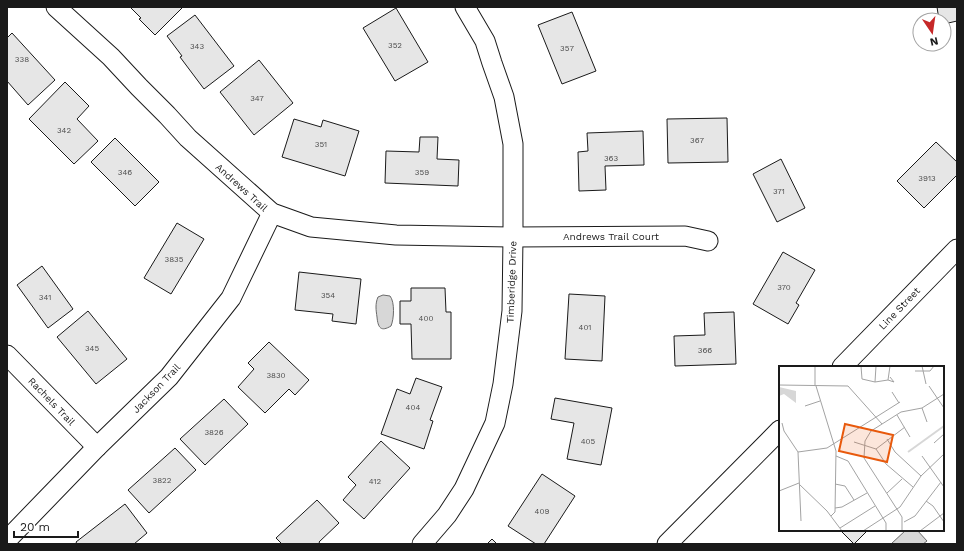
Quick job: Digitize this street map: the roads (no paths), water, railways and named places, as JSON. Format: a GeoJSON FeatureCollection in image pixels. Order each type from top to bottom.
{"type":"FeatureCollection","features":[{"type":"Feature","properties":{"kind":"street","name":"Andrews Trail"},"geometry":{"type":"LineString","coordinates":[[56,7],[111,57],[188,138],[272,213],[311,227],[396,235],[513,237]]}},
{"type":"Feature","properties":{"kind":"street","name":"Timberidge Drive"},"geometry":{"type":"LineString","coordinates":[[422,544],[447,515],[464,489],[495,423],[503,384],[512,311],[512,136],[504,97],[484,41],[465,7]]}},
{"type":"Feature","properties":{"kind":"street","name":"Jackson Trail"},"geometry":{"type":"LineString","coordinates":[[7,540],[97,446],[169,377],[231,298],[272,213]]}},
{"type":"Feature","properties":{"kind":"street","name":"Andrews Trail Court"},"geometry":{"type":"LineString","coordinates":[[513,237],[685,236],[708,241]]}},
{"type":"Feature","properties":{"kind":"street","name":"Line Street"},"geometry":{"type":"LineString","coordinates":[[843,366],[957,249]]}},
{"type":"Feature","properties":{"kind":"street","name":"Rachels Trail"},"geometry":{"type":"LineString","coordinates":[[7,354],[97,446]]}},
{"type":"Feature","properties":{"kind":"street"},"geometry":{"type":"LineString","coordinates":[[667,544],[779,431]]}}]}
